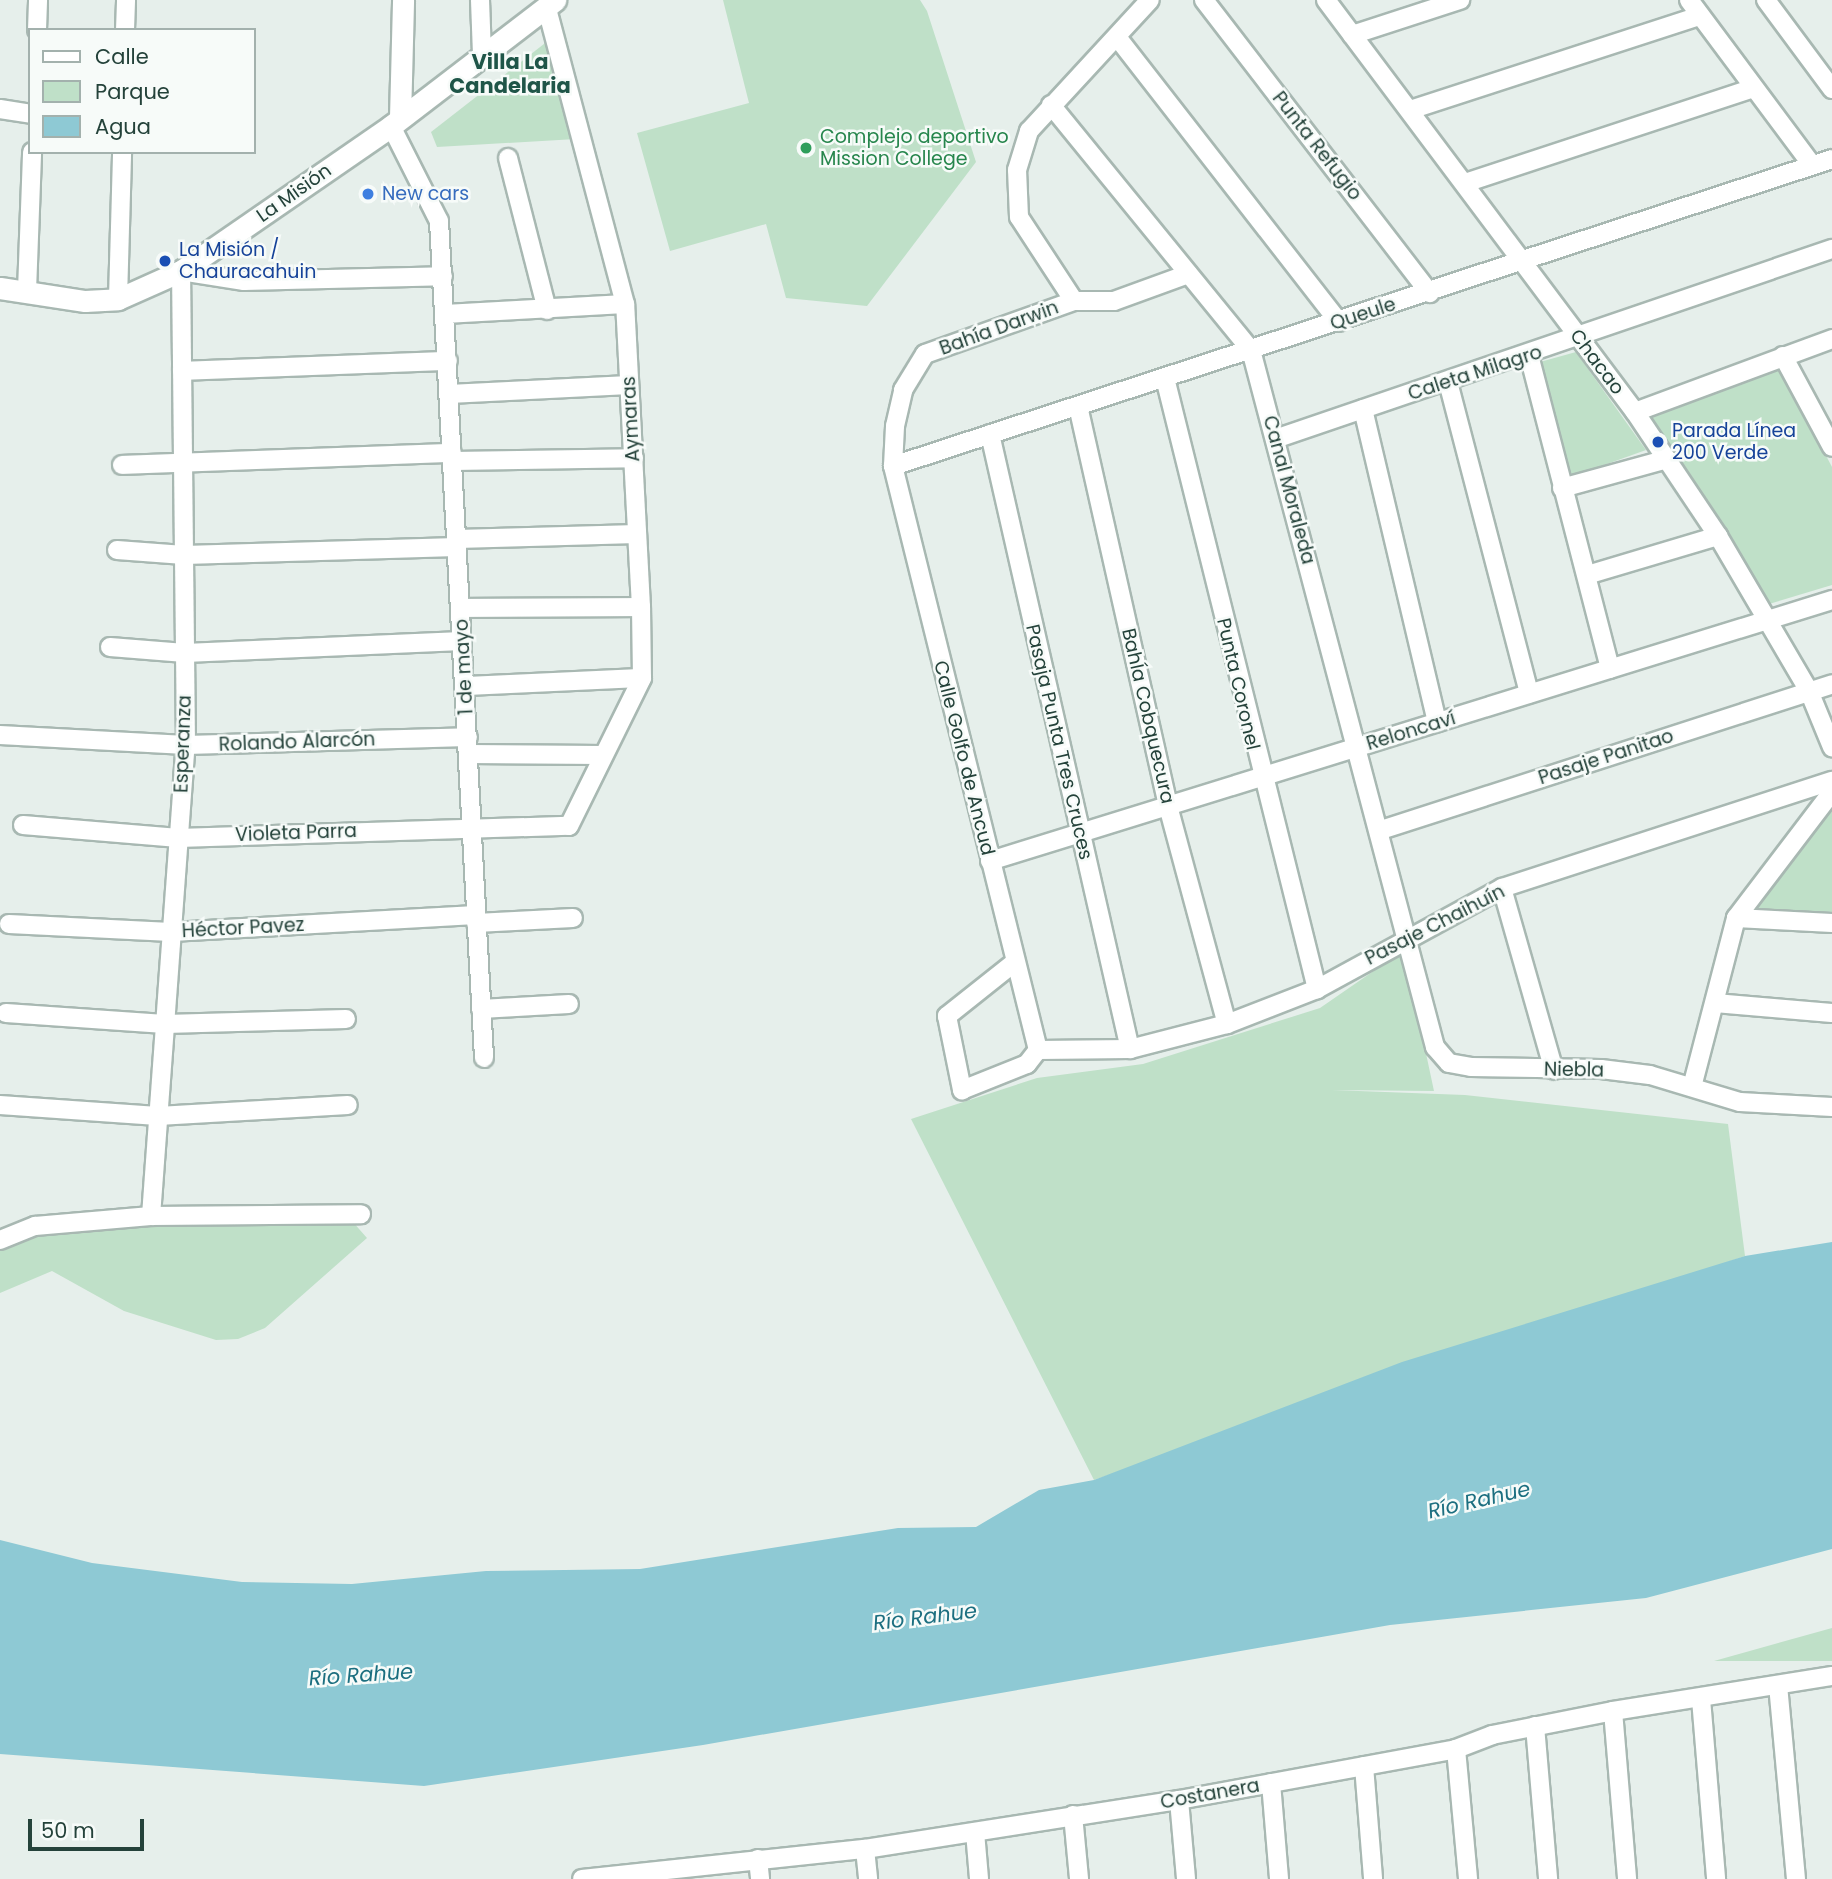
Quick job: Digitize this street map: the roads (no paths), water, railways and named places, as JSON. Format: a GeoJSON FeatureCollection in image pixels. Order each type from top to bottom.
{"type":"FeatureCollection","features":[{"type":"Feature","properties":{"kind":"street"},"geometry":{"type":"LineString","coordinates":[[37,28],[38,0]]}},
{"type":"Feature","properties":{"kind":"street"},"geometry":{"type":"LineString","coordinates":[[125,28],[126,0]]}},
{"type":"Feature","properties":{"kind":"street"},"geometry":{"type":"LineString","coordinates":[[396,122],[403,0]]}},
{"type":"Feature","properties":{"kind":"street"},"geometry":{"type":"LineString","coordinates":[[1074,301],[1019,216],[1016,193],[1029,131],[1150,0]]}},
{"type":"Feature","properties":{"kind":"street","name":"Punta Refugio"},"geometry":{"type":"LineString","coordinates":[[1204,0],[1430,293]]}},
{"type":"Feature","properties":{"kind":"street","name":"Chacao"},"geometry":{"type":"LineString","coordinates":[[1326,0],[1636,412],[1718,536],[1808,691],[1832,747]]}},
{"type":"Feature","properties":{"kind":"street"},"geometry":{"type":"LineString","coordinates":[[1689,0],[1812,166]]}},
{"type":"Feature","properties":{"kind":"street"},"geometry":{"type":"LineString","coordinates":[[1766,0],[1832,89]]}},
{"type":"Feature","properties":{"kind":"street"},"geometry":{"type":"LineString","coordinates":[[1352,35],[1447,2]]}},
{"type":"Feature","properties":{"kind":"street","name":"La Misión"},"geometry":{"type":"LineString","coordinates":[[0,288],[118,299],[181,271],[396,122],[550,3]]}},
{"type":"Feature","properties":{"kind":"street","name":"Aymaras"},"geometry":{"type":"LineString","coordinates":[[550,3],[625,304],[641,607],[642,678],[569,826]]}},
{"type":"Feature","properties":{"kind":"street"},"geometry":{"type":"LineString","coordinates":[[480,6],[505,38]]}},
{"type":"Feature","properties":{"kind":"street"},"geometry":{"type":"LineString","coordinates":[[480,6],[482,54]]}},
{"type":"Feature","properties":{"kind":"street"},"geometry":{"type":"LineString","coordinates":[[1410,110],[1700,16]]}},
{"type":"Feature","properties":{"kind":"street"},"geometry":{"type":"LineString","coordinates":[[1117,37],[1339,322]]}},
{"type":"Feature","properties":{"kind":"street"},"geometry":{"type":"LineString","coordinates":[[1465,183],[1754,88]]}},
{"type":"Feature","properties":{"kind":"street","name":"Canal Moraleda"},"geometry":{"type":"LineString","coordinates":[[1051,105],[1251,350],[1409,934]]}},
{"type":"Feature","properties":{"kind":"street"},"geometry":{"type":"LineString","coordinates":[[0,109],[28,114]]}},
{"type":"Feature","properties":{"kind":"street","name":"1 de mayo"},"geometry":{"type":"LineString","coordinates":[[396,122],[439,221],[484,1058]]}},
{"type":"Feature","properties":{"kind":"street"},"geometry":{"type":"LineString","coordinates":[[27,291],[32,154]]}},
{"type":"Feature","properties":{"kind":"street"},"geometry":{"type":"LineString","coordinates":[[118,299],[122,154]]}},
{"type":"Feature","properties":{"kind":"street"},"geometry":{"type":"LineString","coordinates":[[508,158],[547,310]]}},
{"type":"Feature","properties":{"kind":"street","name":"Queule"},"geometry":{"type":"LineString","coordinates":[[893,466],[1430,293],[1832,159]]}},
{"type":"Feature","properties":{"kind":"street"},"geometry":{"type":"LineString","coordinates":[[222,243],[225,271],[244,281]]}},
{"type":"Feature","properties":{"kind":"street","name":"Caleta Milagro"},"geometry":{"type":"LineString","coordinates":[[1275,439],[1580,340],[1832,249]]}},
{"type":"Feature","properties":{"kind":"street"},"geometry":{"type":"LineString","coordinates":[[181,271],[244,281],[443,276]]}},
{"type":"Feature","properties":{"kind":"street","name":"Esperanza"},"geometry":{"type":"LineString","coordinates":[[151,1216],[186,745],[181,271]]}},
{"type":"Feature","properties":{"kind":"street","name":"Bahía Darwin"},"geometry":{"type":"LineString","coordinates":[[893,466],[903,390],[925,354],[1074,301],[1114,301],[1188,274]]}},
{"type":"Feature","properties":{"kind":"street"},"geometry":{"type":"LineString","coordinates":[[445,314],[625,304]]}},
{"type":"Feature","properties":{"kind":"street"},"geometry":{"type":"LineString","coordinates":[[1636,412],[1832,339]]}},
{"type":"Feature","properties":{"kind":"street"},"geometry":{"type":"LineString","coordinates":[[1529,355],[1610,668]]}},
{"type":"Feature","properties":{"kind":"street"},"geometry":{"type":"LineString","coordinates":[[1783,356],[1830,440]]}},
{"type":"Feature","properties":{"kind":"street"},"geometry":{"type":"LineString","coordinates":[[182,371],[447,361]]}},
{"type":"Feature","properties":{"kind":"street","name":"Punta Coronel"},"geometry":{"type":"LineString","coordinates":[[1165,378],[1261,777],[1317,989]]}},
{"type":"Feature","properties":{"kind":"street"},"geometry":{"type":"LineString","coordinates":[[1448,382],[1529,694]]}},
{"type":"Feature","properties":{"kind":"street"},"geometry":{"type":"LineString","coordinates":[[449,394],[629,386]]}},
{"type":"Feature","properties":{"kind":"street","name":"BahÍa Cobquecura"},"geometry":{"type":"LineString","coordinates":[[1079,406],[1168,806],[1227,1024]]}},
{"type":"Feature","properties":{"kind":"street"},"geometry":{"type":"LineString","coordinates":[[1363,409],[1437,722]]}},
{"type":"Feature","properties":{"kind":"street","name":"Pasaja Punta Tres Cruces"},"geometry":{"type":"LineString","coordinates":[[990,434],[1130,1049]]}},
{"type":"Feature","properties":{"kind":"street"},"geometry":{"type":"LineString","coordinates":[[122,465],[453,457],[634,458]]}},
{"type":"Feature","properties":{"kind":"street"},"geometry":{"type":"LineString","coordinates":[[1562,488],[1667,459]]}},
{"type":"Feature","properties":{"kind":"street","name":"Calle Golfo de Ancud"},"geometry":{"type":"LineString","coordinates":[[893,466],[1038,1050]]}},
{"type":"Feature","properties":{"kind":"street"},"geometry":{"type":"LineString","coordinates":[[117,550],[184,555],[637,534]]}},
{"type":"Feature","properties":{"kind":"street"},"geometry":{"type":"LineString","coordinates":[[1587,575],[1718,536]]}},
{"type":"Feature","properties":{"kind":"street","name":"Reloncaví"},"geometry":{"type":"LineString","coordinates":[[989,861],[1832,600]]}},
{"type":"Feature","properties":{"kind":"street"},"geometry":{"type":"LineString","coordinates":[[460,608],[641,607]]}},
{"type":"Feature","properties":{"kind":"street"},"geometry":{"type":"LineString","coordinates":[[110,647],[184,653],[462,641]]}},
{"type":"Feature","properties":{"kind":"street"},"geometry":{"type":"LineString","coordinates":[[465,686],[642,678]]}},
{"type":"Feature","properties":{"kind":"street","name":"Pasaje Panitao"},"geometry":{"type":"LineString","coordinates":[[1381,830],[1832,684]]}},
{"type":"Feature","properties":{"kind":"street","name":"Rolando Alarcón"},"geometry":{"type":"LineString","coordinates":[[0,735],[186,745],[468,745],[602,755]]}},
{"type":"Feature","properties":{"kind":"street","name":"Pasaje Chaihuín"},"geometry":{"type":"LineString","coordinates":[[1038,1050],[1130,1049],[1227,1024],[1317,989],[1409,934],[1502,888],[1832,781]]}},
{"type":"Feature","properties":{"kind":"street"},"geometry":{"type":"LineString","coordinates":[[1692,1087],[1736,918],[1832,792]]}},
{"type":"Feature","properties":{"kind":"street","name":"Violeta Parra"},"geometry":{"type":"LineString","coordinates":[[23,825],[178,838],[472,826],[569,826]]}},
{"type":"Feature","properties":{"kind":"street"},"geometry":{"type":"LineString","coordinates":[[1502,888],[1554,1070]]}},
{"type":"Feature","properties":{"kind":"street","name":"Héctor Pavez"},"geometry":{"type":"LineString","coordinates":[[9,924],[172,932],[476,919],[573,918]]}},
{"type":"Feature","properties":{"kind":"street"},"geometry":{"type":"LineString","coordinates":[[1736,918],[1832,923]]}},
{"type":"Feature","properties":{"kind":"street","name":"Niebla"},"geometry":{"type":"LineString","coordinates":[[1409,934],[1435,1047],[1449,1063],[1650,1075],[1740,1102],[1832,1107]]}},
{"type":"Feature","properties":{"kind":"street"},"geometry":{"type":"LineString","coordinates":[[1015,962],[947,1016],[962,1090],[1027,1064],[1038,1050]]}},
{"type":"Feature","properties":{"kind":"street"},"geometry":{"type":"LineString","coordinates":[[1714,1003],[1832,1013]]}},
{"type":"Feature","properties":{"kind":"street"},"geometry":{"type":"LineString","coordinates":[[481,1009],[569,1004]]}},
{"type":"Feature","properties":{"kind":"street"},"geometry":{"type":"LineString","coordinates":[[6,1013],[165,1024],[346,1019]]}},
{"type":"Feature","properties":{"kind":"street"},"geometry":{"type":"LineString","coordinates":[[0,1105],[158,1116],[348,1105]]}},
{"type":"Feature","properties":{"kind":"street"},"geometry":{"type":"LineString","coordinates":[[0,1240],[35,1226],[151,1216],[361,1214]]}},
{"type":"Feature","properties":{"kind":"street","name":"Costanera"},"geometry":{"type":"LineString","coordinates":[[582,1879],[650,1875],[758,1859],[865,1849],[1179,1800],[1457,1749],[1535,1726],[1613,1711],[1832,1676]]}},
{"type":"Feature","properties":{"kind":"street"},"geometry":{"type":"LineString","coordinates":[[1778,1685],[1796,1879]]}},
{"type":"Feature","properties":{"kind":"street"},"geometry":{"type":"LineString","coordinates":[[1701,1699],[1716,1879]]}},
{"type":"Feature","properties":{"kind":"street"},"geometry":{"type":"LineString","coordinates":[[1613,1711],[1628,1879]]}},
{"type":"Feature","properties":{"kind":"street"},"geometry":{"type":"LineString","coordinates":[[1535,1726],[1548,1879]]}},
{"type":"Feature","properties":{"kind":"street"},"geometry":{"type":"LineString","coordinates":[[1457,1749],[1468,1879]]}},
{"type":"Feature","properties":{"kind":"street"},"geometry":{"type":"LineString","coordinates":[[1364,1766],[1373,1879]]}},
{"type":"Feature","properties":{"kind":"street"},"geometry":{"type":"LineString","coordinates":[[1271,1783],[1279,1879]]}},
{"type":"Feature","properties":{"kind":"street"},"geometry":{"type":"LineString","coordinates":[[1179,1800],[1186,1879]]}},
{"type":"Feature","properties":{"kind":"street"},"geometry":{"type":"LineString","coordinates":[[1073,1815],[1079,1879]]}},
{"type":"Feature","properties":{"kind":"street"},"geometry":{"type":"LineString","coordinates":[[975,1832],[979,1879]]}},
{"type":"Feature","properties":{"kind":"street"},"geometry":{"type":"LineString","coordinates":[[865,1849],[868,1879]]}},
{"type":"Feature","properties":{"kind":"street"},"geometry":{"type":"LineString","coordinates":[[758,1859],[760,1879]]}},
{"type":"Feature","properties":{"kind":"water","name":"Río Rahue"},"geometry":{"type":"Polygon","coordinates":[[[1832,1242],[1832,1549],[1646,1598],[1390,1625],[703,1745],[424,1786],[0,1754],[0,1540],[92,1563],[242,1582],[352,1584],[486,1571],[640,1569],[898,1528],[976,1527],[1039,1490],[1094,1480],[1402,1362],[1745,1256],[1832,1242]]]}},
{"type":"Feature","properties":{"kind":"place","name":"Complejo deportivo Mission College"},"geometry":{"type":"Point","coordinates":[806,148]}},
{"type":"Feature","properties":{"kind":"place","name":"New cars"},"geometry":{"type":"Point","coordinates":[368,194]}},
{"type":"Feature","properties":{"kind":"place","name":"La Misión / Chauracahuin"},"geometry":{"type":"Point","coordinates":[165,261]}},
{"type":"Feature","properties":{"kind":"place","name":"Parada Línea 200 Verde"},"geometry":{"type":"Point","coordinates":[1658,442]}},
{"type":"Feature","properties":{"kind":"district","name":"Villa La Candelaria"},"geometry":{"type":"Point","coordinates":[510,74]}}]}
